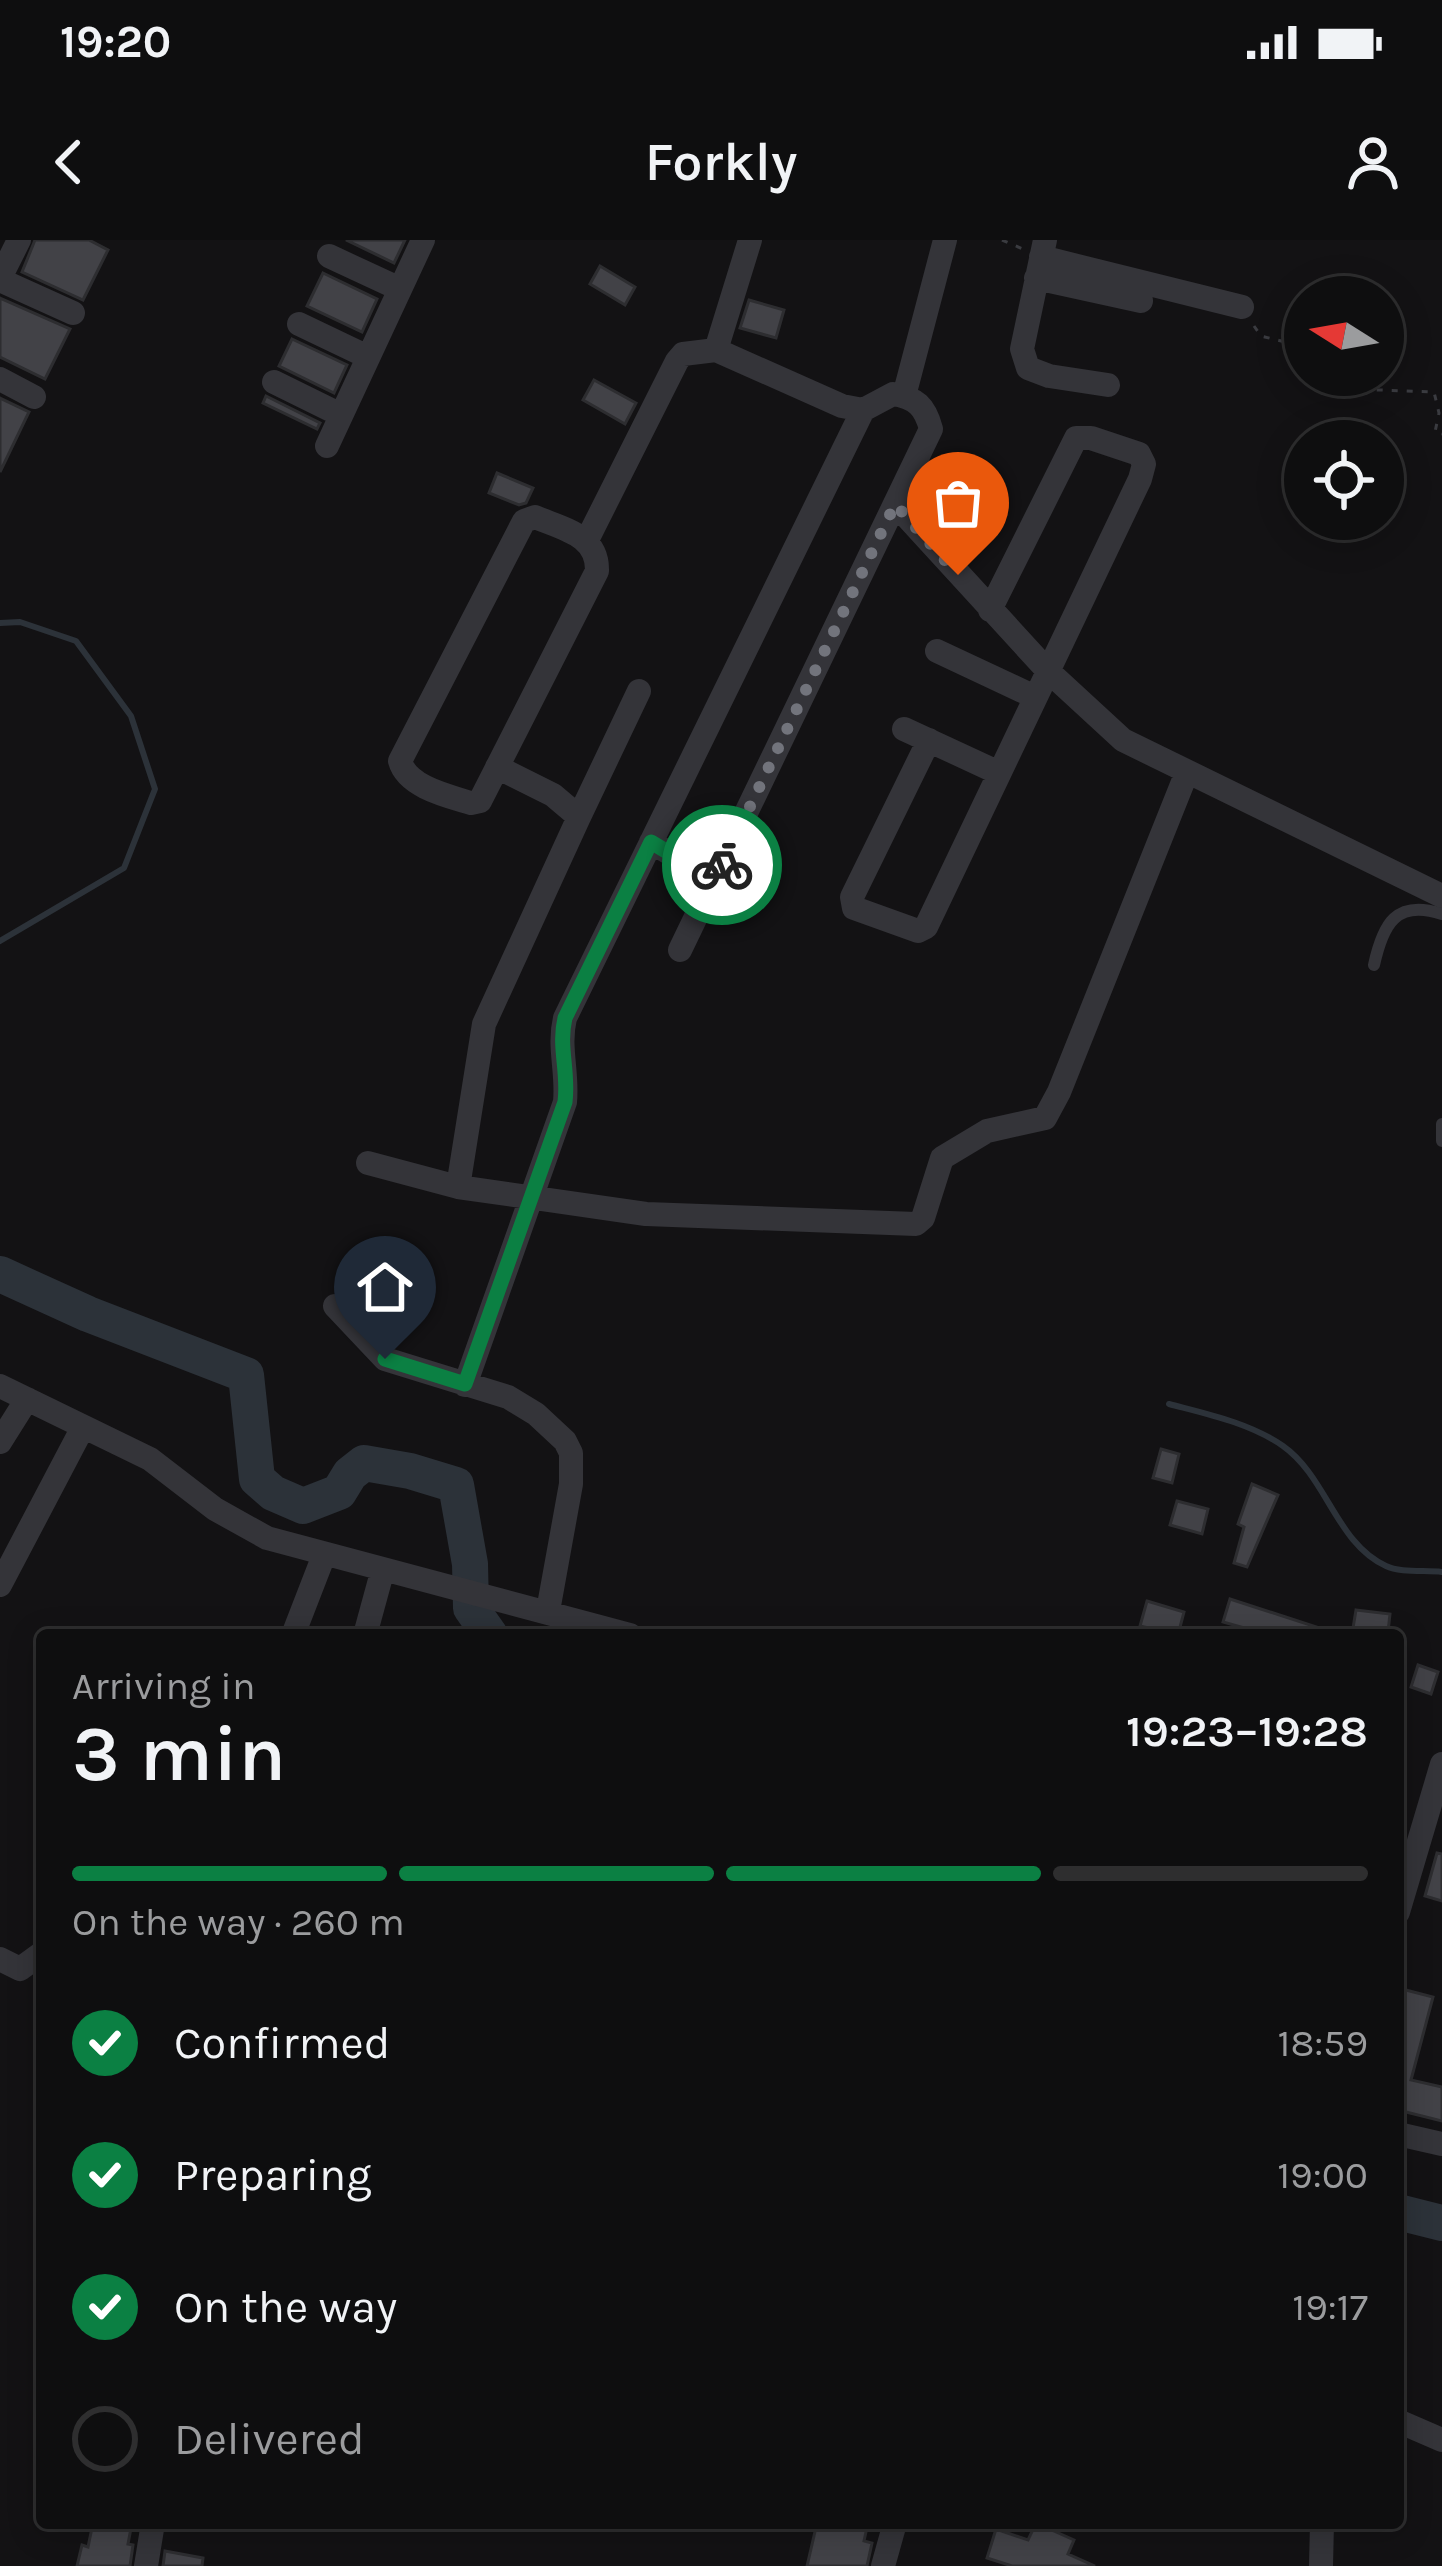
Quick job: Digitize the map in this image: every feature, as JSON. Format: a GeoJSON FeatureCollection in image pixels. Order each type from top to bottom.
{"type":"FeatureCollection","features":[{"type":"Feature","properties":{"kind":"street"},"geometry":{"type":"LineString","coordinates":[[19,240],[0,279],[73,313]]}},
{"type":"Feature","properties":{"kind":"street"},"geometry":{"type":"LineString","coordinates":[[327,446],[423,240]]}},
{"type":"Feature","properties":{"kind":"street"},"geometry":{"type":"LineString","coordinates":[[716,350],[750,240]]}},
{"type":"Feature","properties":{"kind":"street"},"geometry":{"type":"LineString","coordinates":[[904,396],[945,240]]}},
{"type":"Feature","properties":{"kind":"street"},"geometry":{"type":"LineString","coordinates":[[329,256],[400,289]]}},
{"type":"Feature","properties":{"kind":"street"},"geometry":{"type":"LineString","coordinates":[[1041,258],[1142,302]]}},
{"type":"Feature","properties":{"kind":"street"},"geometry":{"type":"LineString","coordinates":[[1041,258],[1242,308]]}},
{"type":"Feature","properties":{"kind":"street"},"geometry":{"type":"LineString","coordinates":[[1041,258],[1022,349],[1028,368],[1108,385]]}},
{"type":"Feature","properties":{"kind":"street"},"geometry":{"type":"LineString","coordinates":[[299,324],[368,357]]}},
{"type":"Feature","properties":{"kind":"street"},"geometry":{"type":"LineString","coordinates":[[587,540],[682,354],[716,350],[842,406],[863,410]]}},
{"type":"Feature","properties":{"kind":"street"},"geometry":{"type":"LineString","coordinates":[[0,379],[34,397]]}},
{"type":"Feature","properties":{"kind":"street"},"geometry":{"type":"LineString","coordinates":[[274,382],[341,415]]}},
{"type":"Feature","properties":{"kind":"street"},"geometry":{"type":"LineString","coordinates":[[487,1390],[534,1195],[565,1102],[567,1082],[560,1041],[565,1018],[863,410],[893,394],[916,401],[927,413],[931,429],[680,950]]}},
{"type":"Feature","properties":{"kind":"street"},"geometry":{"type":"LineString","coordinates":[[929,740],[851,897],[854,908],[914,931],[923,929],[1140,479],[1144,464],[1139,454],[1091,438],[1076,438],[990,610]]}},
{"type":"Feature","properties":{"kind":"street"},"geometry":{"type":"LineString","coordinates":[[895,504],[1047,670],[1123,740],[1442,896]]}},
{"type":"Feature","properties":{"kind":"street"},"geometry":{"type":"LineString","coordinates":[[536,517],[587,540],[597,559],[591,587],[480,801],[471,803],[415,781],[402,770],[400,761],[524,521],[536,517]]}},
{"type":"Feature","properties":{"kind":"street"},"geometry":{"type":"LineString","coordinates":[[937,651],[1034,696]]}},
{"type":"Feature","properties":{"kind":"street"},"geometry":{"type":"LineString","coordinates":[[458,1187],[484,1024],[639,691]]}},
{"type":"Feature","properties":{"kind":"street"},"geometry":{"type":"LineString","coordinates":[[904,729],[999,773]]}},
{"type":"Feature","properties":{"kind":"street"},"geometry":{"type":"LineString","coordinates":[[497,767],[553,795],[579,817]]}},
{"type":"Feature","properties":{"kind":"street"},"geometry":{"type":"LineString","coordinates":[[368,1163],[458,1187],[691,1218],[916,1224],[923,1218],[942,1158],[986,1131],[1045,1118],[1186,772]]}},
{"type":"Feature","properties":{"kind":"street"},"geometry":{"type":"LineString","coordinates":[[651,842],[714,880]]}},
{"type":"Feature","properties":{"kind":"street"},"geometry":{"type":"LineString","coordinates":[[335,1306],[385,1359],[487,1390],[548,1425],[565,1441],[571,1454],[567,1520],[548,1611]]}},
{"type":"Feature","properties":{"kind":"street"},"geometry":{"type":"LineString","coordinates":[[0,1386],[151,1459],[247,1529],[324,1555],[548,1611],[581,1629]]}},
{"type":"Feature","properties":{"kind":"street"},"geometry":{"type":"LineString","coordinates":[[0,1442],[27,1399]]}},
{"type":"Feature","properties":{"kind":"street"},"geometry":{"type":"LineString","coordinates":[[0,1585],[83,1427]]}},
{"type":"Feature","properties":{"kind":"street"},"geometry":{"type":"LineString","coordinates":[[295,1629],[324,1555]]}},
{"type":"Feature","properties":{"kind":"street"},"geometry":{"type":"LineString","coordinates":[[366,1629],[383,1569]]}},
{"type":"Feature","properties":{"kind":"street"},"geometry":{"type":"LineString","coordinates":[[1407,1846],[1440,1777]]}},
{"type":"Feature","properties":{"kind":"street"},"geometry":{"type":"LineString","coordinates":[[0,1960],[20,1969],[36,1957]]}},
{"type":"Feature","properties":{"kind":"street"},"geometry":{"type":"LineString","coordinates":[[1404,2135],[1442,2144]]}},
{"type":"Feature","properties":{"kind":"street"},"geometry":{"type":"LineString","coordinates":[[1404,2424],[1442,2440]]}},
{"type":"Feature","properties":{"kind":"street"},"geometry":{"type":"LineString","coordinates":[[146,2566],[152,2529]]}},
{"type":"Feature","properties":{"kind":"street"},"geometry":{"type":"LineString","coordinates":[[884,2566],[893,2529]]}},
{"type":"Feature","properties":{"kind":"street"},"geometry":{"type":"LineString","coordinates":[[1321,2566],[1322,2529]]}},
{"type":"Feature","properties":{"kind":"lane"},"geometry":{"type":"LineString","coordinates":[[1375,965],[1381,934],[1398,915],[1419,907],[1442,914]]}},
{"type":"Feature","properties":{"kind":"lane"},"geometry":{"type":"LineString","coordinates":[[1442,1124],[1442,1142]]}},
{"type":"Feature","properties":{"kind":"path"},"geometry":{"type":"LineString","coordinates":[[1242,308],[1261,336],[1284,342]]}},
{"type":"Feature","properties":{"kind":"path"},"geometry":{"type":"LineString","coordinates":[[1404,391],[1434,392],[1439,413],[1436,432],[1442,434]]}},
{"type":"Feature","properties":{"kind":"building"},"geometry":{"type":"Polygon","coordinates":[[[35,240],[89,240],[108,250],[83,300],[22,272],[35,240]]]}},
{"type":"Feature","properties":{"kind":"building"},"geometry":{"type":"Polygon","coordinates":[[[346,240],[405,240],[394,263],[346,240]]]}},
{"type":"Feature","properties":{"kind":"building"},"geometry":{"type":"Polygon","coordinates":[[[600,266],[635,287],[625,305],[590,284],[600,266]]]}},
{"type":"Feature","properties":{"kind":"building"},"geometry":{"type":"Polygon","coordinates":[[[323,273],[377,299],[362,332],[307,306],[323,273]]]}},
{"type":"Feature","properties":{"kind":"building"},"geometry":{"type":"Polygon","coordinates":[[[0,298],[70,329],[45,379],[0,357],[0,298]]]}},
{"type":"Feature","properties":{"kind":"building"},"geometry":{"type":"Polygon","coordinates":[[[749,300],[784,310],[776,338],[740,328],[749,300]]]}},
{"type":"Feature","properties":{"kind":"building"},"geometry":{"type":"Polygon","coordinates":[[[292,339],[347,365],[334,393],[279,366],[292,339]]]}},
{"type":"Feature","properties":{"kind":"building"},"geometry":{"type":"Polygon","coordinates":[[[594,380],[636,403],[625,424],[583,400],[594,380]]]}},
{"type":"Feature","properties":{"kind":"building"},"geometry":{"type":"Polygon","coordinates":[[[266,396],[320,423],[317,429],[263,403],[266,396]]]}},
{"type":"Feature","properties":{"kind":"building"},"geometry":{"type":"Polygon","coordinates":[[[0,398],[29,412],[0,472],[0,398]]]}},
{"type":"Feature","properties":{"kind":"building"},"geometry":{"type":"Polygon","coordinates":[[[497,473],[533,488],[526,503],[519,505],[489,493],[497,473]]]}},
{"type":"Feature","properties":{"kind":"building"},"geometry":{"type":"Polygon","coordinates":[[[1161,1449],[1179,1454],[1172,1483],[1153,1478],[1161,1449]]]}},
{"type":"Feature","properties":{"kind":"building"},"geometry":{"type":"Polygon","coordinates":[[[1252,1484],[1278,1495],[1247,1567],[1234,1563],[1244,1527],[1238,1524],[1252,1484]]]}},
{"type":"Feature","properties":{"kind":"building"},"geometry":{"type":"Polygon","coordinates":[[[1177,1501],[1208,1509],[1202,1534],[1170,1525],[1177,1501]]]}},
{"type":"Feature","properties":{"kind":"building"},"geometry":{"type":"Polygon","coordinates":[[[1230,1599],[1323,1629],[1248,1629],[1223,1622],[1230,1599]]]}},
{"type":"Feature","properties":{"kind":"building"},"geometry":{"type":"Polygon","coordinates":[[[1147,1601],[1184,1612],[1180,1629],[1140,1626],[1147,1601]]]}},
{"type":"Feature","properties":{"kind":"building"},"geometry":{"type":"Polygon","coordinates":[[[1356,1610],[1390,1614],[1388,1629],[1353,1628],[1356,1610]]]}},
{"type":"Feature","properties":{"kind":"building"},"geometry":{"type":"Polygon","coordinates":[[[1418,1665],[1438,1672],[1431,1694],[1411,1687],[1418,1665]]]}},
{"type":"Feature","properties":{"kind":"building"},"geometry":{"type":"Polygon","coordinates":[[[1437,1853],[1442,1854],[1442,1901],[1425,1896],[1437,1853]]]}},
{"type":"Feature","properties":{"kind":"building"},"geometry":{"type":"Polygon","coordinates":[[[1404,1990],[1433,1997],[1411,2080],[1442,2087],[1442,2121],[1404,2112],[1404,1990]]]}},
{"type":"Feature","properties":{"kind":"building"},"geometry":{"type":"Polygon","coordinates":[[[92,2529],[131,2529],[130,2566],[77,2566],[82,2545],[88,2547],[92,2529]]]}},
{"type":"Feature","properties":{"kind":"building"},"geometry":{"type":"Polygon","coordinates":[[[816,2529],[867,2529],[864,2541],[872,2543],[867,2566],[807,2566],[816,2529]]]}},
{"type":"Feature","properties":{"kind":"building"},"geometry":{"type":"Polygon","coordinates":[[[996,2529],[1028,2540],[1033,2529],[1049,2529],[1074,2540],[1068,2554],[1095,2566],[1012,2566],[987,2558],[996,2529]]]}},
{"type":"Feature","properties":{"kind":"building"},"geometry":{"type":"Polygon","coordinates":[[[165,2551],[203,2558],[202,2566],[163,2566],[165,2551]]]}},
{"type":"Feature","properties":{"kind":"waterway"},"geometry":{"type":"LineString","coordinates":[[0,623],[20,622],[76,641],[131,716],[155,789],[124,868],[0,941]]}},
{"type":"Feature","properties":{"kind":"waterway"},"geometry":{"type":"LineString","coordinates":[[0,1274],[246,1375],[257,1479],[273,1493],[303,1506],[339,1492],[364,1463],[456,1485],[470,1564],[471,1608],[486,1629]]}},
{"type":"Feature","properties":{"kind":"waterway"},"geometry":{"type":"LineString","coordinates":[[1169,1404],[1242,1425],[1283,1446],[1311,1475],[1343,1526],[1369,1556],[1386,1566],[1442,1572]]}},
{"type":"Feature","properties":{"kind":"waterway"},"geometry":{"type":"LineString","coordinates":[[1404,2214],[1442,2223]]}},
{"type":"Feature","properties":{"kind":"way so far"},"geometry":{"type":"LineString","coordinates":[[722,865],[895,504],[958,575]]}},
{"type":"Feature","properties":{"kind":"route"},"geometry":{"type":"LineString","coordinates":[[385,1359],[465,1384],[565,1102],[567,1082],[560,1041],[565,1018],[651,842],[714,880],[722,865]]}}]}
